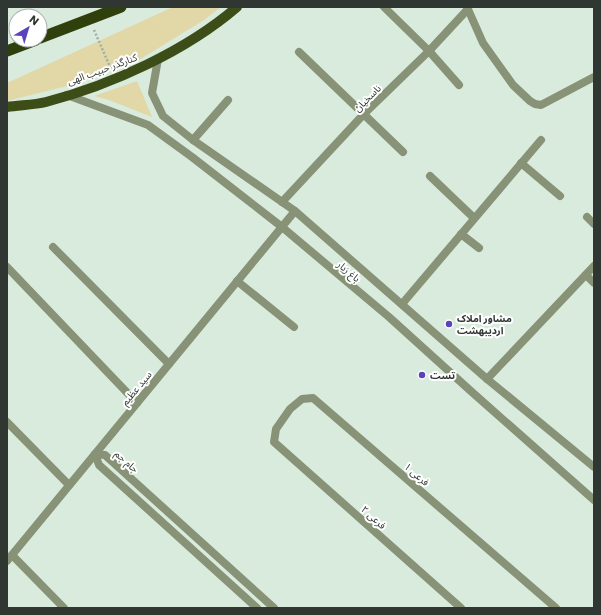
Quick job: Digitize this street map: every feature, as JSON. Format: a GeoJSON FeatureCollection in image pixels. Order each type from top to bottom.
{"type":"FeatureCollection","features":[{"type":"Feature","properties":{"kind":"highway"},"geometry":{"type":"LineString","coordinates":[[48,35],[121,7]]}},
{"type":"Feature","properties":{"kind":"main road","name":"کنارگذر حبیب الهی"},"geometry":{"type":"LineString","coordinates":[[7,106],[45,102],[115,79],[144,67],[222,20],[237,7]]}},
{"type":"Feature","properties":{"kind":"street"},"geometry":{"type":"LineString","coordinates":[[384,7],[429,51],[459,86]]}},
{"type":"Feature","properties":{"kind":"street"},"geometry":{"type":"LineString","coordinates":[[468,8],[483,43],[491,55],[513,85],[535,104],[541,105],[594,77]]}},
{"type":"Feature","properties":{"kind":"street","name":"ناسخیان"},"geometry":{"type":"LineString","coordinates":[[282,202],[363,115],[429,51],[468,8]]}},
{"type":"Feature","properties":{"kind":"street"},"geometry":{"type":"LineString","coordinates":[[299,52],[403,152]]}},
{"type":"Feature","properties":{"kind":"street","name":"باغ زیار"},"geometry":{"type":"LineString","coordinates":[[158,59],[152,93],[163,116],[193,140],[295,211],[487,379],[594,467]]}},
{"type":"Feature","properties":{"kind":"street","name":"باغ زیار"},"geometry":{"type":"LineString","coordinates":[[66,95],[148,125],[192,157],[282,227],[389,317],[478,399],[594,500]]}},
{"type":"Feature","properties":{"kind":"street"},"geometry":{"type":"LineString","coordinates":[[193,140],[228,100]]}},
{"type":"Feature","properties":{"kind":"street"},"geometry":{"type":"LineString","coordinates":[[402,304],[541,140]]}},
{"type":"Feature","properties":{"kind":"street"},"geometry":{"type":"LineString","coordinates":[[192,157],[202,146]]}},
{"type":"Feature","properties":{"kind":"street"},"geometry":{"type":"LineString","coordinates":[[521,163],[560,196]]}},
{"type":"Feature","properties":{"kind":"street"},"geometry":{"type":"LineString","coordinates":[[430,176],[474,218]]}},
{"type":"Feature","properties":{"kind":"street","name":"سید عظیم"},"geometry":{"type":"LineString","coordinates":[[10,558],[295,211]]}},
{"type":"Feature","properties":{"kind":"street"},"geometry":{"type":"LineString","coordinates":[[587,217],[594,224]]}},
{"type":"Feature","properties":{"kind":"street"},"geometry":{"type":"LineString","coordinates":[[461,234],[479,248]]}},
{"type":"Feature","properties":{"kind":"street"},"geometry":{"type":"LineString","coordinates":[[53,247],[169,364]]}},
{"type":"Feature","properties":{"kind":"street"},"geometry":{"type":"LineString","coordinates":[[487,379],[594,266]]}},
{"type":"Feature","properties":{"kind":"street"},"geometry":{"type":"LineString","coordinates":[[9,272],[137,403]]}},
{"type":"Feature","properties":{"kind":"street"},"geometry":{"type":"LineString","coordinates":[[586,275],[594,283]]}},
{"type":"Feature","properties":{"kind":"street"},"geometry":{"type":"LineString","coordinates":[[238,281],[294,327]]}},
{"type":"Feature","properties":{"kind":"street","name":"فرعی ۱"},"geometry":{"type":"LineString","coordinates":[[274,442],[276,429],[290,409],[302,399],[313,398],[556,608]]}},
{"type":"Feature","properties":{"kind":"street"},"geometry":{"type":"LineString","coordinates":[[8,427],[69,485]]}},
{"type":"Feature","properties":{"kind":"street","name":"فرعی ۲"},"geometry":{"type":"LineString","coordinates":[[274,442],[461,608]]}},
{"type":"Feature","properties":{"kind":"street"},"geometry":{"type":"LineString","coordinates":[[95,454],[99,465],[257,608]]}},
{"type":"Feature","properties":{"kind":"street","name":"جام جم"},"geometry":{"type":"LineString","coordinates":[[95,454],[105,455],[274,608]]}},
{"type":"Feature","properties":{"kind":"street"},"geometry":{"type":"LineString","coordinates":[[10,558],[64,608]]}},
{"type":"Feature","properties":{"kind":"path"},"geometry":{"type":"LineString","coordinates":[[94,29],[109,66]]}},
{"type":"Feature","properties":{"kind":"shaded area"},"geometry":{"type":"Polygon","coordinates":[[[173,7],[221,7],[204,20],[134,63],[67,86],[7,101],[7,83],[173,7]]]}},
{"type":"Feature","properties":{"kind":"shaded area"},"geometry":{"type":"Polygon","coordinates":[[[137,81],[152,117],[109,100],[94,96],[137,81]]]}},
{"type":"Feature","properties":{"kind":"place","name":"مشاور املاک اردیبهشت"},"geometry":{"type":"Point","coordinates":[449,324]}},
{"type":"Feature","properties":{"kind":"place","name":"تست"},"geometry":{"type":"Point","coordinates":[422,375]}}]}
